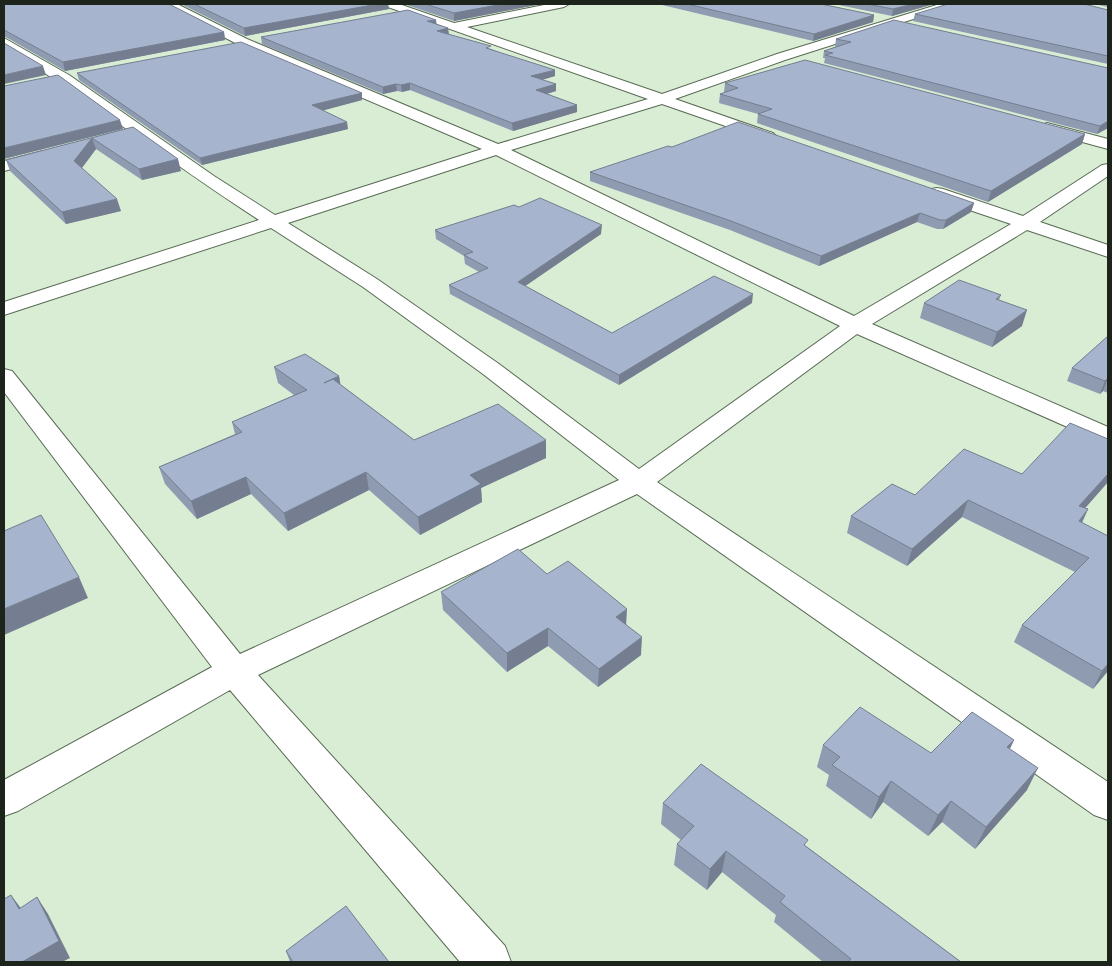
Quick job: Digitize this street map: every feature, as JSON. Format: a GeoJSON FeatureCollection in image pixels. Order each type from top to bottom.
{"type":"FeatureCollection","features":[{"type":"Feature","properties":{"kind":"street"},"geometry":{"type":"LineString","coordinates":[[169,4],[243,42],[497,149],[855,325],[1108,436]]}},
{"type":"Feature","properties":{"kind":"street"},"geometry":{"type":"LineString","coordinates":[[389,4],[782,140]]}},
{"type":"Feature","properties":{"kind":"street"},"geometry":{"type":"LineString","coordinates":[[454,26],[564,4]]}},
{"type":"Feature","properties":{"kind":"street"},"geometry":{"type":"LineString","coordinates":[[4,308],[272,220],[662,99],[781,57],[950,4]]}},
{"type":"Feature","properties":{"kind":"street"},"geometry":{"type":"LineString","coordinates":[[380,16],[409,11]]}},
{"type":"Feature","properties":{"kind":"street"},"geometry":{"type":"LineString","coordinates":[[866,16],[912,26]]}},
{"type":"Feature","properties":{"kind":"street"},"geometry":{"type":"LineString","coordinates":[[224,45],[262,38]]}},
{"type":"Feature","properties":{"kind":"street"},"geometry":{"type":"LineString","coordinates":[[7,47],[65,78],[130,134],[208,180],[370,283],[483,363],[639,482],[1108,803]]}},
{"type":"Feature","properties":{"kind":"street"},"geometry":{"type":"LineString","coordinates":[[781,57],[810,65]]}},
{"type":"Feature","properties":{"kind":"street"},"geometry":{"type":"LineString","coordinates":[[1031,124],[1108,144]]}},
{"type":"Feature","properties":{"kind":"street"},"geometry":{"type":"LineString","coordinates":[[4,166],[56,153]]}},
{"type":"Feature","properties":{"kind":"street"},"geometry":{"type":"LineString","coordinates":[[4,799],[234,671],[639,482],[855,325],[1027,222],[1108,170]]}},
{"type":"Feature","properties":{"kind":"street"},"geometry":{"type":"LineString","coordinates":[[919,187],[1108,251]]}},
{"type":"Feature","properties":{"kind":"street"},"geometry":{"type":"LineString","coordinates":[[4,376],[234,671],[490,962]]}},
{"type":"Feature","properties":{"kind":"building"},"geometry":{"type":"Polygon","coordinates":[[[4,4],[169,4],[224,32],[63,62],[4,30],[4,4]]]}},
{"type":"Feature","properties":{"kind":"building"},"geometry":{"type":"Polygon","coordinates":[[[194,4],[378,4],[244,28],[194,4]]]}},
{"type":"Feature","properties":{"kind":"building"},"geometry":{"type":"Polygon","coordinates":[[[425,4],[503,4],[454,13],[425,4]]]}},
{"type":"Feature","properties":{"kind":"building"},"geometry":{"type":"Polygon","coordinates":[[[687,4],[821,4],[874,15],[814,34],[687,4]]]}},
{"type":"Feature","properties":{"kind":"building"},"geometry":{"type":"Polygon","coordinates":[[[867,4],[913,4],[893,9],[867,4]]]}},
{"type":"Feature","properties":{"kind":"building"},"geometry":{"type":"Polygon","coordinates":[[[948,4],[1084,4],[1108,10],[1108,56],[915,14],[948,4]]]}},
{"type":"Feature","properties":{"kind":"building"},"geometry":{"type":"Polygon","coordinates":[[[408,10],[436,20],[427,21],[448,28],[437,31],[491,46],[486,48],[555,70],[531,76],[556,84],[536,90],[577,105],[512,123],[410,83],[383,87],[261,37],[408,10]]]}},
{"type":"Feature","properties":{"kind":"building"},"geometry":{"type":"Polygon","coordinates":[[[894,20],[1108,68],[1108,121],[1100,126],[825,55],[833,53],[824,51],[851,42],[836,39],[894,20]]]}},
{"type":"Feature","properties":{"kind":"building"},"geometry":{"type":"Polygon","coordinates":[[[241,42],[362,93],[312,105],[347,122],[200,158],[77,73],[241,42]]]}},
{"type":"Feature","properties":{"kind":"building"},"geometry":{"type":"Polygon","coordinates":[[[4,43],[43,66],[4,75],[4,43]]]}},
{"type":"Feature","properties":{"kind":"building"},"geometry":{"type":"Polygon","coordinates":[[[805,60],[1085,134],[991,191],[758,114],[772,109],[720,94],[738,88],[725,83],[805,60]]]}},
{"type":"Feature","properties":{"kind":"building"},"geometry":{"type":"Polygon","coordinates":[[[58,75],[120,120],[4,148],[4,86],[58,75]]]}},
{"type":"Feature","properties":{"kind":"building"},"geometry":{"type":"Polygon","coordinates":[[[738,122],[974,203],[946,220],[940,220],[920,213],[821,256],[731,221],[590,172],[668,146],[672,147],[738,122]]]}},
{"type":"Feature","properties":{"kind":"building"},"geometry":{"type":"Polygon","coordinates":[[[133,127],[178,159],[139,169],[92,138],[74,161],[117,199],[62,212],[6,160],[133,127]]]}},
{"type":"Feature","properties":{"kind":"building"},"geometry":{"type":"Polygon","coordinates":[[[540,198],[602,225],[518,282],[612,333],[714,276],[753,294],[619,375],[449,285],[488,268],[464,255],[473,252],[435,230],[514,205],[519,207],[540,198]]]}},
{"type":"Feature","properties":{"kind":"building"},"geometry":{"type":"Polygon","coordinates":[[[959,280],[1001,295],[996,299],[1027,310],[997,332],[924,303],[959,280]]]}},
{"type":"Feature","properties":{"kind":"building"},"geometry":{"type":"Polygon","coordinates":[[[1108,336],[1108,378],[1105,381],[1072,368],[1108,336]]]}},
{"type":"Feature","properties":{"kind":"building"},"geometry":{"type":"Polygon","coordinates":[[[305,354],[339,376],[324,383],[333,379],[414,440],[498,404],[546,440],[470,475],[481,484],[418,517],[366,472],[284,513],[246,477],[191,501],[159,467],[242,432],[232,422],[307,390],[274,367],[305,354]]]}},
{"type":"Feature","properties":{"kind":"building"},"geometry":{"type":"Polygon","coordinates":[[[1070,423],[1108,439],[1108,474],[1079,506],[1088,509],[1079,521],[1108,536],[1108,664],[1102,671],[1022,625],[1089,558],[968,500],[912,549],[851,516],[892,484],[915,495],[964,449],[1022,474],[1070,423]]]}},
{"type":"Feature","properties":{"kind":"building"},"geometry":{"type":"Polygon","coordinates":[[[41,515],[79,577],[4,609],[4,531],[41,515]]]}},
{"type":"Feature","properties":{"kind":"building"},"geometry":{"type":"Polygon","coordinates":[[[518,549],[547,574],[568,561],[627,609],[616,617],[642,637],[599,669],[548,628],[507,653],[441,592],[518,549]]]}},
{"type":"Feature","properties":{"kind":"building"},"geometry":{"type":"Polygon","coordinates":[[[860,707],[931,753],[972,712],[1014,740],[1007,747],[1038,768],[986,827],[951,801],[938,815],[891,781],[879,797],[832,765],[840,757],[823,745],[860,707]]]}},
{"type":"Feature","properties":{"kind":"building"},"geometry":{"type":"Polygon","coordinates":[[[701,764],[808,840],[804,845],[961,962],[848,962],[851,959],[780,902],[785,896],[726,851],[710,869],[677,844],[694,826],[663,803],[701,764]]]}},
{"type":"Feature","properties":{"kind":"building"},"geometry":{"type":"Polygon","coordinates":[[[11,895],[19,909],[37,897],[59,941],[22,962],[4,962],[4,899],[11,895]]]}},
{"type":"Feature","properties":{"kind":"building"},"geometry":{"type":"Polygon","coordinates":[[[346,906],[389,962],[293,962],[286,951],[346,906]]]}}]}
